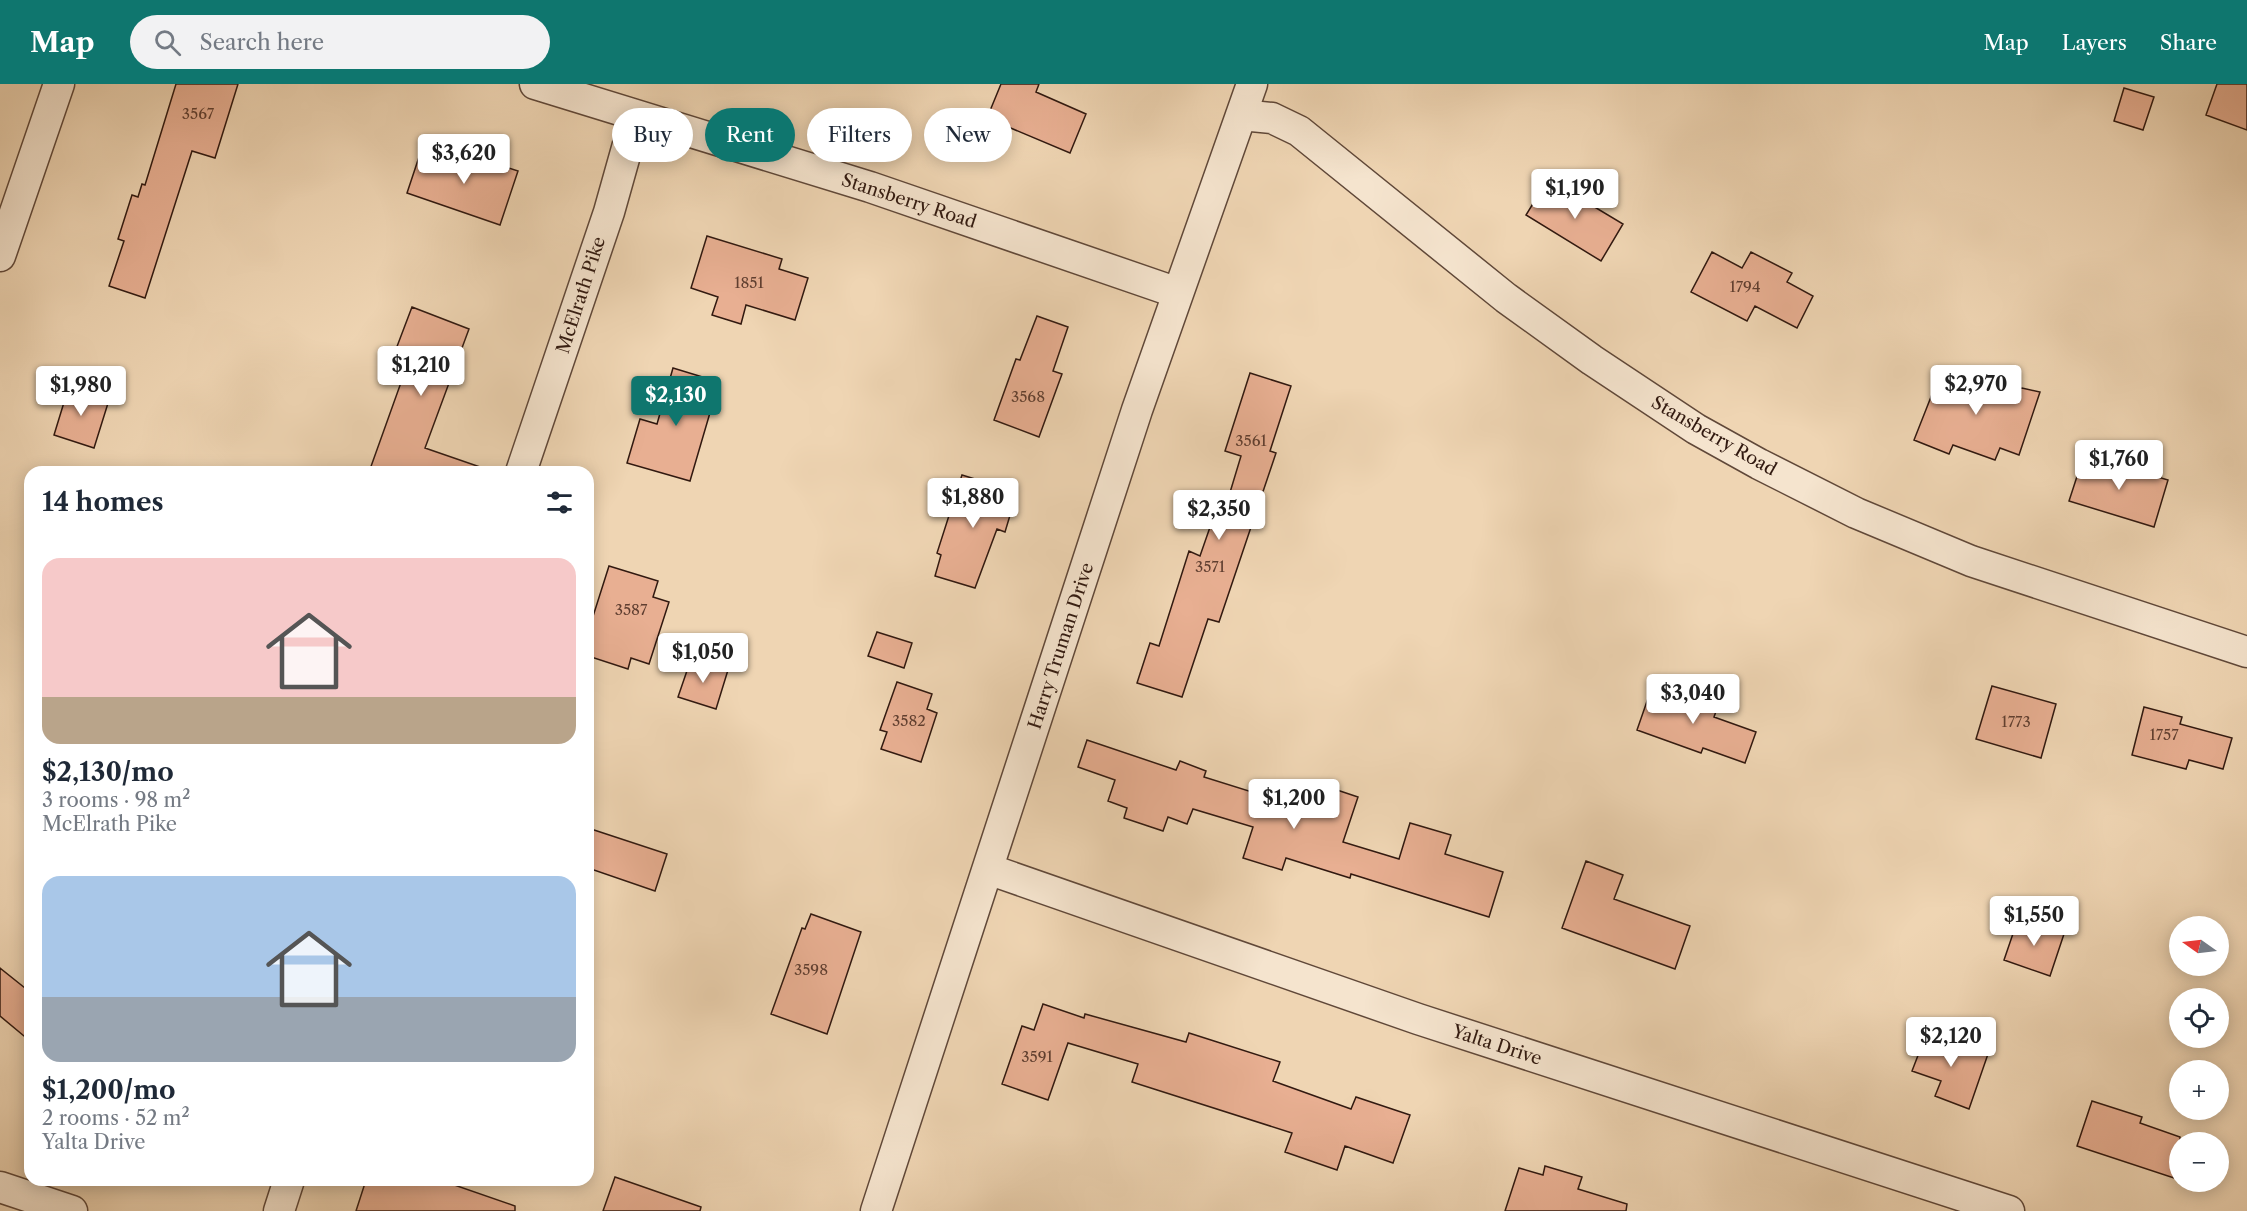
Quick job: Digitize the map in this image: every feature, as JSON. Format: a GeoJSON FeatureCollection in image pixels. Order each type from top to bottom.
{"type":"FeatureCollection","features":[{"type":"Feature","properties":{"kind":"street"},"geometry":{"type":"LineString","coordinates":[[0,256],[59,84]]}},
{"type":"Feature","properties":{"kind":"street","name":"Stansberry Road"},"geometry":{"type":"LineString","coordinates":[[535,84],[612,108]]}},
{"type":"Feature","properties":{"kind":"street","name":"Harry Truman Drive"},"geometry":{"type":"LineString","coordinates":[[876,1211],[1178,293],[1252,84]]}},
{"type":"Feature","properties":{"kind":"street","name":"Stansberry Road"},"geometry":{"type":"LineString","coordinates":[[1241,115],[1272,118],[1299,131],[1506,298],[1592,360],[1696,429],[1759,464],[1856,513],[1971,561],[2247,652]]}},
{"type":"Feature","properties":{"kind":"street","name":"Stansberry Road"},"geometry":{"type":"LineString","coordinates":[[693,133],[870,187],[1178,293]]}},
{"type":"Feature","properties":{"kind":"street","name":"McElrath Pike"},"geometry":{"type":"LineString","coordinates":[[523,466],[586,283],[622,162]]}},
{"type":"Feature","properties":{"kind":"street","name":"Yalta Drive"},"geometry":{"type":"LineString","coordinates":[[988,869],[1451,1030],[2009,1211]]}},
{"type":"Feature","properties":{"kind":"street"},"geometry":{"type":"LineString","coordinates":[[279,1211],[287,1186]]}},
{"type":"Feature","properties":{"kind":"street"},"geometry":{"type":"LineString","coordinates":[[0,1187],[72,1211]]}},
{"type":"Feature","properties":{"kind":"building"},"geometry":{"type":"Polygon","coordinates":[[[176,84],[238,84],[215,158],[192,151],[145,298],[109,286],[124,241],[118,239],[132,195],[138,197],[142,184],[145,185],[176,84]]]}},
{"type":"Feature","properties":{"kind":"building"},"geometry":{"type":"Polygon","coordinates":[[[1001,84],[1039,84],[1036,92],[1086,114],[1070,153],[1012,129],[1012,108],[991,108],[1001,84]]]}},
{"type":"Feature","properties":{"kind":"building"},"geometry":{"type":"Polygon","coordinates":[[[2217,84],[2247,84],[2247,130],[2206,115],[2217,84]]]}},
{"type":"Feature","properties":{"kind":"building"},"geometry":{"type":"Polygon","coordinates":[[[2124,88],[2154,97],[2143,130],[2114,121],[2124,88]]]}},
{"type":"Feature","properties":{"kind":"building"},"geometry":{"type":"Polygon","coordinates":[[[422,148],[481,168],[484,160],[518,171],[500,225],[407,193],[422,148]]]}},
{"type":"Feature","properties":{"kind":"building"},"geometry":{"type":"Polygon","coordinates":[[[1548,179],[1623,224],[1601,261],[1526,215],[1548,179]]]}},
{"type":"Feature","properties":{"kind":"building"},"geometry":{"type":"Polygon","coordinates":[[[707,236],[782,259],[779,269],[808,278],[795,320],[746,305],[741,324],[712,315],[718,297],[691,288],[707,236]]]}},
{"type":"Feature","properties":{"kind":"building"},"geometry":{"type":"Polygon","coordinates":[[[1712,252],[1742,268],[1751,252],[1792,273],[1787,282],[1813,296],[1797,328],[1755,306],[1747,321],[1691,292],[1712,252]]]}},
{"type":"Feature","properties":{"kind":"building"},"geometry":{"type":"Polygon","coordinates":[[[412,307],[469,329],[425,448],[477,466],[371,466],[408,363],[393,357],[412,307]]]}},
{"type":"Feature","properties":{"kind":"building"},"geometry":{"type":"Polygon","coordinates":[[[1037,316],[1068,327],[1053,371],[1062,374],[1039,437],[994,420],[1016,359],[1020,360],[1037,316]]]}},
{"type":"Feature","properties":{"kind":"building"},"geometry":{"type":"Polygon","coordinates":[[[1961,366],[1973,371],[1977,379],[2010,392],[2022,388],[2040,392],[2019,455],[2000,448],[1995,460],[1953,445],[1949,454],[1914,440],[1942,369],[1954,372],[1961,366]]]}},
{"type":"Feature","properties":{"kind":"building"},"geometry":{"type":"Polygon","coordinates":[[[673,368],[719,382],[690,481],[627,463],[640,419],[657,424],[673,368]]]}},
{"type":"Feature","properties":{"kind":"building"},"geometry":{"type":"Polygon","coordinates":[[[1250,373],[1291,386],[1270,451],[1276,453],[1219,622],[1208,619],[1182,697],[1137,683],[1150,643],[1159,646],[1189,551],[1200,556],[1217,507],[1225,509],[1241,456],[1225,451],[1250,373]]]}},
{"type":"Feature","properties":{"kind":"building"},"geometry":{"type":"Polygon","coordinates":[[[69,386],[109,400],[94,448],[54,435],[69,386]]]}},
{"type":"Feature","properties":{"kind":"building"},"geometry":{"type":"Polygon","coordinates":[[[2084,455],[2168,480],[2154,527],[2069,501],[2084,455]]]}},
{"type":"Feature","properties":{"kind":"building"},"geometry":{"type":"Polygon","coordinates":[[[962,475],[1017,492],[1005,532],[997,529],[975,588],[935,576],[941,555],[937,553],[962,475]]]}},
{"type":"Feature","properties":{"kind":"building"},"geometry":{"type":"Polygon","coordinates":[[[609,566],[658,581],[653,597],[669,602],[649,664],[631,658],[628,669],[594,658],[594,613],[609,566]]]}},
{"type":"Feature","properties":{"kind":"building"},"geometry":{"type":"Polygon","coordinates":[[[877,632],[912,643],[904,668],[868,656],[877,632]]]}},
{"type":"Feature","properties":{"kind":"building"},"geometry":{"type":"Polygon","coordinates":[[[691,659],[728,670],[716,709],[678,697],[691,659]]]}},
{"type":"Feature","properties":{"kind":"building"},"geometry":{"type":"Polygon","coordinates":[[[897,682],[932,694],[927,709],[937,713],[921,762],[881,749],[887,732],[880,730],[897,682]]]}},
{"type":"Feature","properties":{"kind":"building"},"geometry":{"type":"Polygon","coordinates":[[[1653,684],[1718,706],[1714,717],[1756,732],[1745,763],[1703,748],[1701,753],[1637,730],[1653,684]]]}},
{"type":"Feature","properties":{"kind":"building"},"geometry":{"type":"Polygon","coordinates":[[[1992,686],[2056,704],[2041,758],[1976,739],[1992,686]]]}},
{"type":"Feature","properties":{"kind":"building"},"geometry":{"type":"Polygon","coordinates":[[[2144,707],[2182,717],[2180,724],[2232,738],[2223,769],[2189,760],[2186,769],[2132,755],[2144,707]]]}},
{"type":"Feature","properties":{"kind":"building"},"geometry":{"type":"Polygon","coordinates":[[[1087,740],[1176,770],[1180,761],[1206,771],[1204,777],[1319,813],[1328,787],[1358,797],[1343,842],[1399,859],[1410,823],[1451,835],[1445,854],[1503,872],[1489,917],[1351,874],[1350,878],[1286,858],[1282,870],[1243,858],[1253,827],[1193,809],[1187,824],[1168,817],[1163,831],[1124,818],[1127,808],[1108,801],[1115,780],[1078,767],[1087,740]]]}},
{"type":"Feature","properties":{"kind":"building"},"geometry":{"type":"Polygon","coordinates":[[[594,830],[667,854],[655,891],[594,870],[594,830]]]}},
{"type":"Feature","properties":{"kind":"building"},"geometry":{"type":"Polygon","coordinates":[[[1586,861],[1623,875],[1614,899],[1690,926],[1675,969],[1562,928],[1586,861]]]}},
{"type":"Feature","properties":{"kind":"building"},"geometry":{"type":"Polygon","coordinates":[[[811,914],[861,932],[827,1034],[771,1014],[802,928],[805,929],[811,914]]]}},
{"type":"Feature","properties":{"kind":"building"},"geometry":{"type":"Polygon","coordinates":[[[2018,919],[2064,934],[2050,976],[2004,960],[2018,919]]]}},
{"type":"Feature","properties":{"kind":"building"},"geometry":{"type":"Polygon","coordinates":[[[0,968],[24,987],[24,1036],[0,1016],[0,968]]]}},
{"type":"Feature","properties":{"kind":"building"},"geometry":{"type":"Polygon","coordinates":[[[1043,1004],[1084,1018],[1085,1014],[1186,1042],[1189,1033],[1280,1062],[1273,1081],[1351,1109],[1356,1097],[1410,1115],[1393,1163],[1345,1146],[1337,1170],[1285,1152],[1292,1133],[1132,1082],[1138,1064],[1068,1043],[1048,1100],[1002,1084],[1022,1026],[1034,1030],[1043,1004]]]}},
{"type":"Feature","properties":{"kind":"building"},"geometry":{"type":"Polygon","coordinates":[[[1927,1032],[1988,1054],[1969,1109],[1935,1096],[1941,1081],[1912,1071],[1927,1032]]]}},
{"type":"Feature","properties":{"kind":"building"},"geometry":{"type":"Polygon","coordinates":[[[2092,1101],[2142,1117],[2140,1123],[2169,1133],[2169,1176],[2077,1146],[2092,1101]]]}},
{"type":"Feature","properties":{"kind":"building"},"geometry":{"type":"Polygon","coordinates":[[[1545,1166],[1582,1177],[1578,1189],[1627,1204],[1626,1211],[1505,1211],[1519,1168],[1543,1175],[1545,1166]]]}},
{"type":"Feature","properties":{"kind":"building"},"geometry":{"type":"Polygon","coordinates":[[[615,1177],[701,1207],[700,1211],[603,1211],[615,1177]]]}},
{"type":"Feature","properties":{"kind":"building"},"geometry":{"type":"Polygon","coordinates":[[[364,1186],[457,1186],[515,1206],[515,1211],[356,1211],[364,1186]]]}}]}
